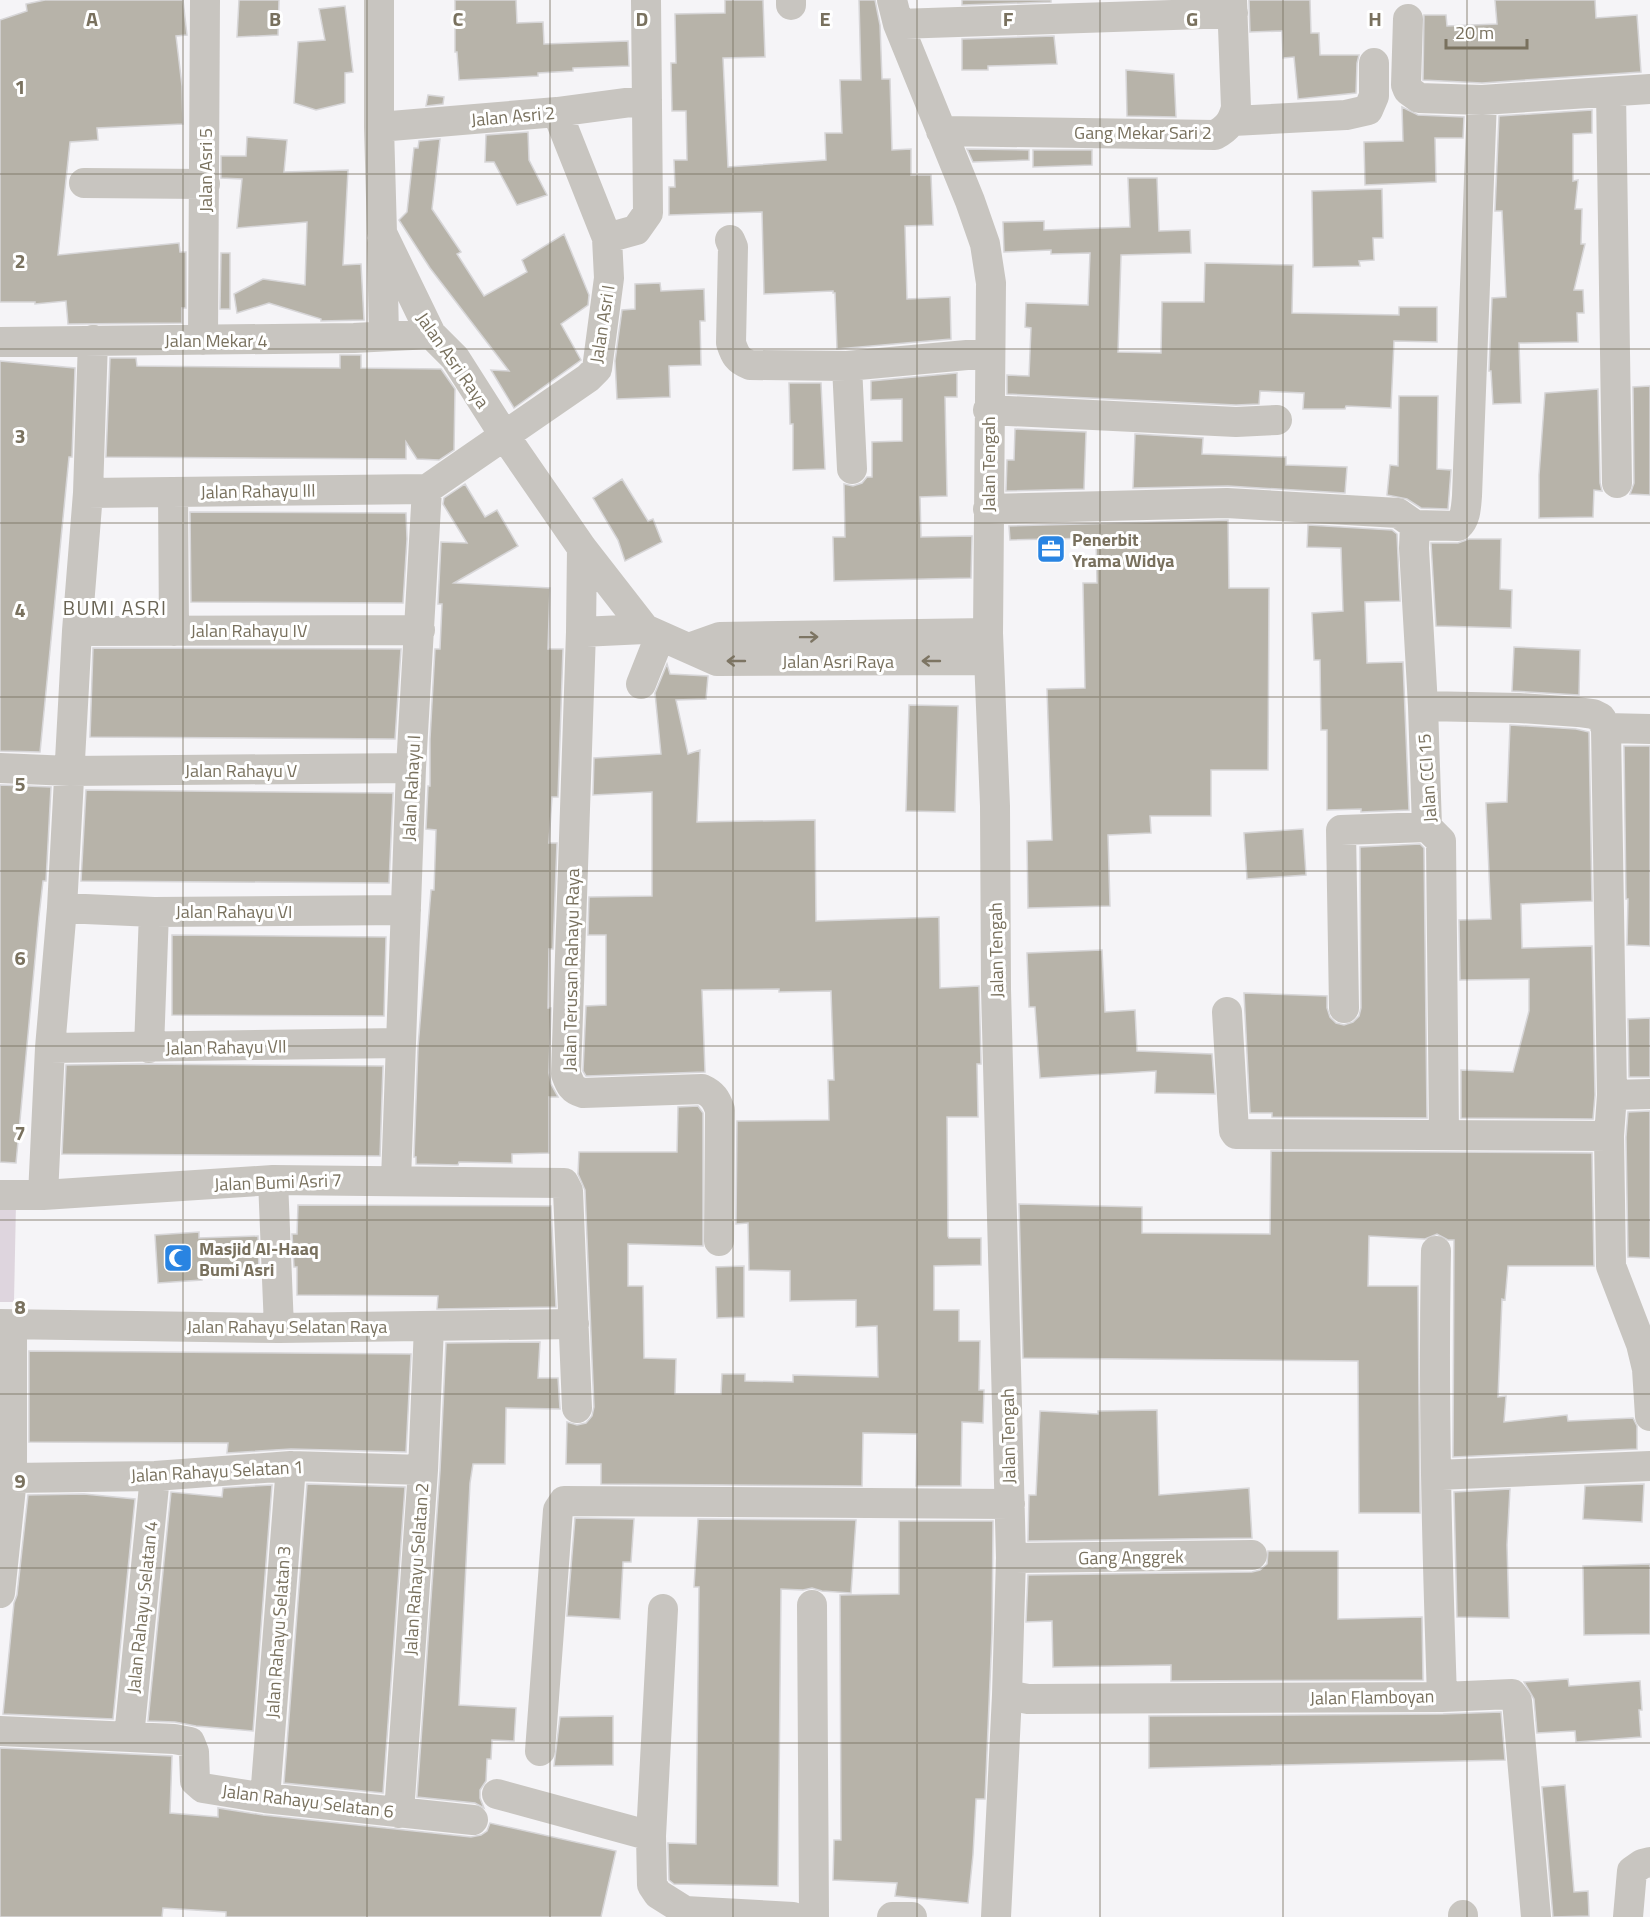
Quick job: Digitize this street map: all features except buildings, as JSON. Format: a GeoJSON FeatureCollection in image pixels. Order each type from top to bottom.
{"type":"FeatureCollection","features":[{"type":"Feature","properties":{"kind":"street","name":"Jalan Asri 5"},"geometry":{"type":"LineString","coordinates":[[203,340],[206,0]]}},
{"type":"Feature","properties":{"kind":"street","name":"Jalan Asri Raya"},"geometry":{"type":"LineString","coordinates":[[379,0],[382,233],[432,334],[455,358],[504,435],[582,548],[653,633],[717,661],[989,647]]}},
{"type":"Feature","properties":{"kind":"street"},"geometry":{"type":"LineString","coordinates":[[607,238],[636,230],[648,213],[646,0]]}},
{"type":"Feature","properties":{"kind":"street"},"geometry":{"type":"LineString","coordinates":[[895,12],[1232,6]]}},
{"type":"Feature","properties":{"kind":"street","name":"Gang Mekar Sari 2"},"geometry":{"type":"LineString","coordinates":[[940,131],[1215,135],[1226,130],[1233,121],[1236,108],[1232,6]]}},
{"type":"Feature","properties":{"kind":"street","name":"Jalan Tengah"},"geometry":{"type":"LineString","coordinates":[[895,12],[940,131],[970,201],[984,244],[991,283],[988,410],[989,647],[995,806],[996,989],[1011,1558],[996,1917]]}},
{"type":"Feature","properties":{"kind":"street"},"geometry":{"type":"LineString","coordinates":[[1408,19],[1407,85],[1408,90],[1419,98],[1482,100],[1650,89]]}},
{"type":"Feature","properties":{"kind":"street"},"geometry":{"type":"LineString","coordinates":[[1233,121],[1346,115],[1368,110],[1374,96],[1374,63]]}},
{"type":"Feature","properties":{"kind":"street"},"geometry":{"type":"LineString","coordinates":[[1611,92],[1617,483]]}},
{"type":"Feature","properties":{"kind":"street","name":"Jalan Asri 2"},"geometry":{"type":"LineString","coordinates":[[379,127],[557,112],[647,100]]}},
{"type":"Feature","properties":{"kind":"street"},"geometry":{"type":"LineString","coordinates":[[988,509],[1227,503],[1398,513],[1415,525],[1458,526],[1465,513],[1482,100]]}},
{"type":"Feature","properties":{"kind":"street","name":"Jalan Asri I"},"geometry":{"type":"LineString","coordinates":[[504,435],[588,378],[597,369],[609,278],[607,238],[557,112]]}},
{"type":"Feature","properties":{"kind":"street"},"geometry":{"type":"LineString","coordinates":[[84,183],[205,184]]}},
{"type":"Feature","properties":{"kind":"street"},"geometry":{"type":"LineString","coordinates":[[382,233],[384,336]]}},
{"type":"Feature","properties":{"kind":"street"},"geometry":{"type":"LineString","coordinates":[[730,240],[733,247],[731,343],[740,361],[750,364],[847,366],[989,354]]}},
{"type":"Feature","properties":{"kind":"street","name":"Jalan Mekar 4"},"geometry":{"type":"LineString","coordinates":[[0,342],[432,334]]}},
{"type":"Feature","properties":{"kind":"street"},"geometry":{"type":"LineString","coordinates":[[43,1195],[50,1048],[62,908],[77,631],[88,493],[93,340]]}},
{"type":"Feature","properties":{"kind":"street"},"geometry":{"type":"LineString","coordinates":[[847,366],[852,469]]}},
{"type":"Feature","properties":{"kind":"street"},"geometry":{"type":"LineString","coordinates":[[988,410],[1236,422],[1277,420]]}},
{"type":"Feature","properties":{"kind":"street"},"geometry":{"type":"LineString","coordinates":[[428,489],[504,435]]}},
{"type":"Feature","properties":{"kind":"street","name":"Jalan Rahayu III"},"geometry":{"type":"LineString","coordinates":[[88,493],[428,489]]}},
{"type":"Feature","properties":{"kind":"street","name":"Jalan Rahayu I"},"geometry":{"type":"LineString","coordinates":[[396,1180],[411,768],[428,489]]}},
{"type":"Feature","properties":{"kind":"street"},"geometry":{"type":"LineString","coordinates":[[173,492],[174,631]]}},
{"type":"Feature","properties":{"kind":"street","name":"Jalan CCI 15"},"geometry":{"type":"LineString","coordinates":[[1415,525],[1414,548],[1427,827],[1441,841],[1443,1134]]}},
{"type":"Feature","properties":{"kind":"street","name":"Jalan Terusan Rahayu Raya"},"geometry":{"type":"LineString","coordinates":[[582,548],[566,1074],[574,1091],[702,1089],[715,1098],[720,1110],[718,1241]]}},
{"type":"Feature","properties":{"kind":"street","name":"Jalan Rahayu IV"},"geometry":{"type":"LineString","coordinates":[[77,631],[420,630]]}},
{"type":"Feature","properties":{"kind":"street"},"geometry":{"type":"LineString","coordinates":[[581,632],[653,633],[642,684]]}},
{"type":"Feature","properties":{"kind":"street"},"geometry":{"type":"LineString","coordinates":[[1423,706],[1578,712],[1593,714],[1601,718],[1606,728],[1612,1095],[1609,1136],[1611,1266],[1645,1360],[1650,1416]]}},
{"type":"Feature","properties":{"kind":"street"},"geometry":{"type":"LineString","coordinates":[[1606,728],[1650,729]]}},
{"type":"Feature","properties":{"kind":"street","name":"Jalan Rahayu V"},"geometry":{"type":"LineString","coordinates":[[0,768],[70,771],[411,768]]}},
{"type":"Feature","properties":{"kind":"street"},"geometry":{"type":"LineString","coordinates":[[1344,1008],[1341,830],[1427,827]]}},
{"type":"Feature","properties":{"kind":"street","name":"Jalan Rahayu VI"},"geometry":{"type":"LineString","coordinates":[[62,908],[154,912],[406,910]]}},
{"type":"Feature","properties":{"kind":"street"},"geometry":{"type":"LineString","coordinates":[[149,1048],[154,912]]}},
{"type":"Feature","properties":{"kind":"street"},"geometry":{"type":"LineString","coordinates":[[1227,1012],[1236,1134],[1609,1136]]}},
{"type":"Feature","properties":{"kind":"street","name":"Jalan Rahayu VII"},"geometry":{"type":"LineString","coordinates":[[50,1048],[401,1043]]}},
{"type":"Feature","properties":{"kind":"street"},"geometry":{"type":"LineString","coordinates":[[1612,1095],[1650,1094]]}},
{"type":"Feature","properties":{"kind":"street"},"geometry":{"type":"LineString","coordinates":[[273,1180],[279,1328]]}},
{"type":"Feature","properties":{"kind":"street","name":"Jalan Bumi Asri 7"},"geometry":{"type":"LineString","coordinates":[[0,1195],[43,1195],[273,1180],[556,1181],[564,1183],[568,1191],[574,1324]]}},
{"type":"Feature","properties":{"kind":"street"},"geometry":{"type":"LineString","coordinates":[[1436,1251],[1434,1361],[1442,1696]]}},
{"type":"Feature","properties":{"kind":"street"},"geometry":{"type":"LineString","coordinates":[[0,1593],[12,1478],[6,1324]]}},
{"type":"Feature","properties":{"kind":"street","name":"Jalan Rahayu Selatan Raya"},"geometry":{"type":"LineString","coordinates":[[6,1324],[279,1328],[574,1324]]}},
{"type":"Feature","properties":{"kind":"street"},"geometry":{"type":"LineString","coordinates":[[574,1324],[577,1408]]}},
{"type":"Feature","properties":{"kind":"street","name":"Jalan Rahayu Selatan 2"},"geometry":{"type":"LineString","coordinates":[[399,1813],[423,1470],[429,1326]]}},
{"type":"Feature","properties":{"kind":"street","name":"Jalan Rahayu Selatan 1"},"geometry":{"type":"LineString","coordinates":[[12,1478],[155,1476],[291,1466],[423,1470]]}},
{"type":"Feature","properties":{"kind":"street","name":"Jalan Rahayu Selatan 3"},"geometry":{"type":"LineString","coordinates":[[265,1798],[291,1466]]}},
{"type":"Feature","properties":{"kind":"street"},"geometry":{"type":"LineString","coordinates":[[1436,1475],[1650,1466]]}},
{"type":"Feature","properties":{"kind":"street","name":"Jalan Rahayu Selatan 4"},"geometry":{"type":"LineString","coordinates":[[129,1737],[155,1476]]}},
{"type":"Feature","properties":{"kind":"street"},"geometry":{"type":"LineString","coordinates":[[540,1751],[558,1510],[564,1501],[1010,1504]]}},
{"type":"Feature","properties":{"kind":"street","name":"Gang Anggrek"},"geometry":{"type":"LineString","coordinates":[[1011,1558],[1252,1555]]}},
{"type":"Feature","properties":{"kind":"street"},"geometry":{"type":"LineString","coordinates":[[812,1605],[814,1917]]}},
{"type":"Feature","properties":{"kind":"street"},"geometry":{"type":"LineString","coordinates":[[663,1609],[651,1836],[652,1885],[658,1894],[685,1914],[793,1917]]}},
{"type":"Feature","properties":{"kind":"street","name":"Jalan Flamboyan"},"geometry":{"type":"LineString","coordinates":[[1007,1695],[1028,1699],[1512,1694],[1515,1696],[1536,1917]]}},
{"type":"Feature","properties":{"kind":"street","name":"Jalan Rahayu Selatan 6"},"geometry":{"type":"LineString","coordinates":[[0,1731],[174,1739],[190,1742],[194,1752],[195,1781],[203,1788],[265,1798],[473,1820]]}},
{"type":"Feature","properties":{"kind":"street"},"geometry":{"type":"LineString","coordinates":[[497,1794],[651,1836]]}},
{"type":"Feature","properties":{"kind":"street"},"geometry":{"type":"LineString","coordinates":[[1628,1917],[1632,1871],[1650,1862]]}},
{"type":"Feature","properties":{"kind":"street"},"geometry":{"type":"LineString","coordinates":[[892,1917],[912,1917]]}},
{"type":"Feature","properties":{"kind":"shaded area"},"geometry":{"type":"Polygon","coordinates":[[[0,1203],[16,1203],[14,1302],[0,1302],[0,1203]]]}},
{"type":"Feature","properties":{"kind":"place","name":"Penerbit Yrama Widya"},"geometry":{"type":"Point","coordinates":[1051,549]}},
{"type":"Feature","properties":{"kind":"place","name":"Masjid Al-Haaq Bumi Asri"},"geometry":{"type":"Point","coordinates":[178,1258]}},
{"type":"Feature","properties":{"kind":"district","name":"BUMI ASRI"},"geometry":{"type":"Point","coordinates":[115,607]}}]}
